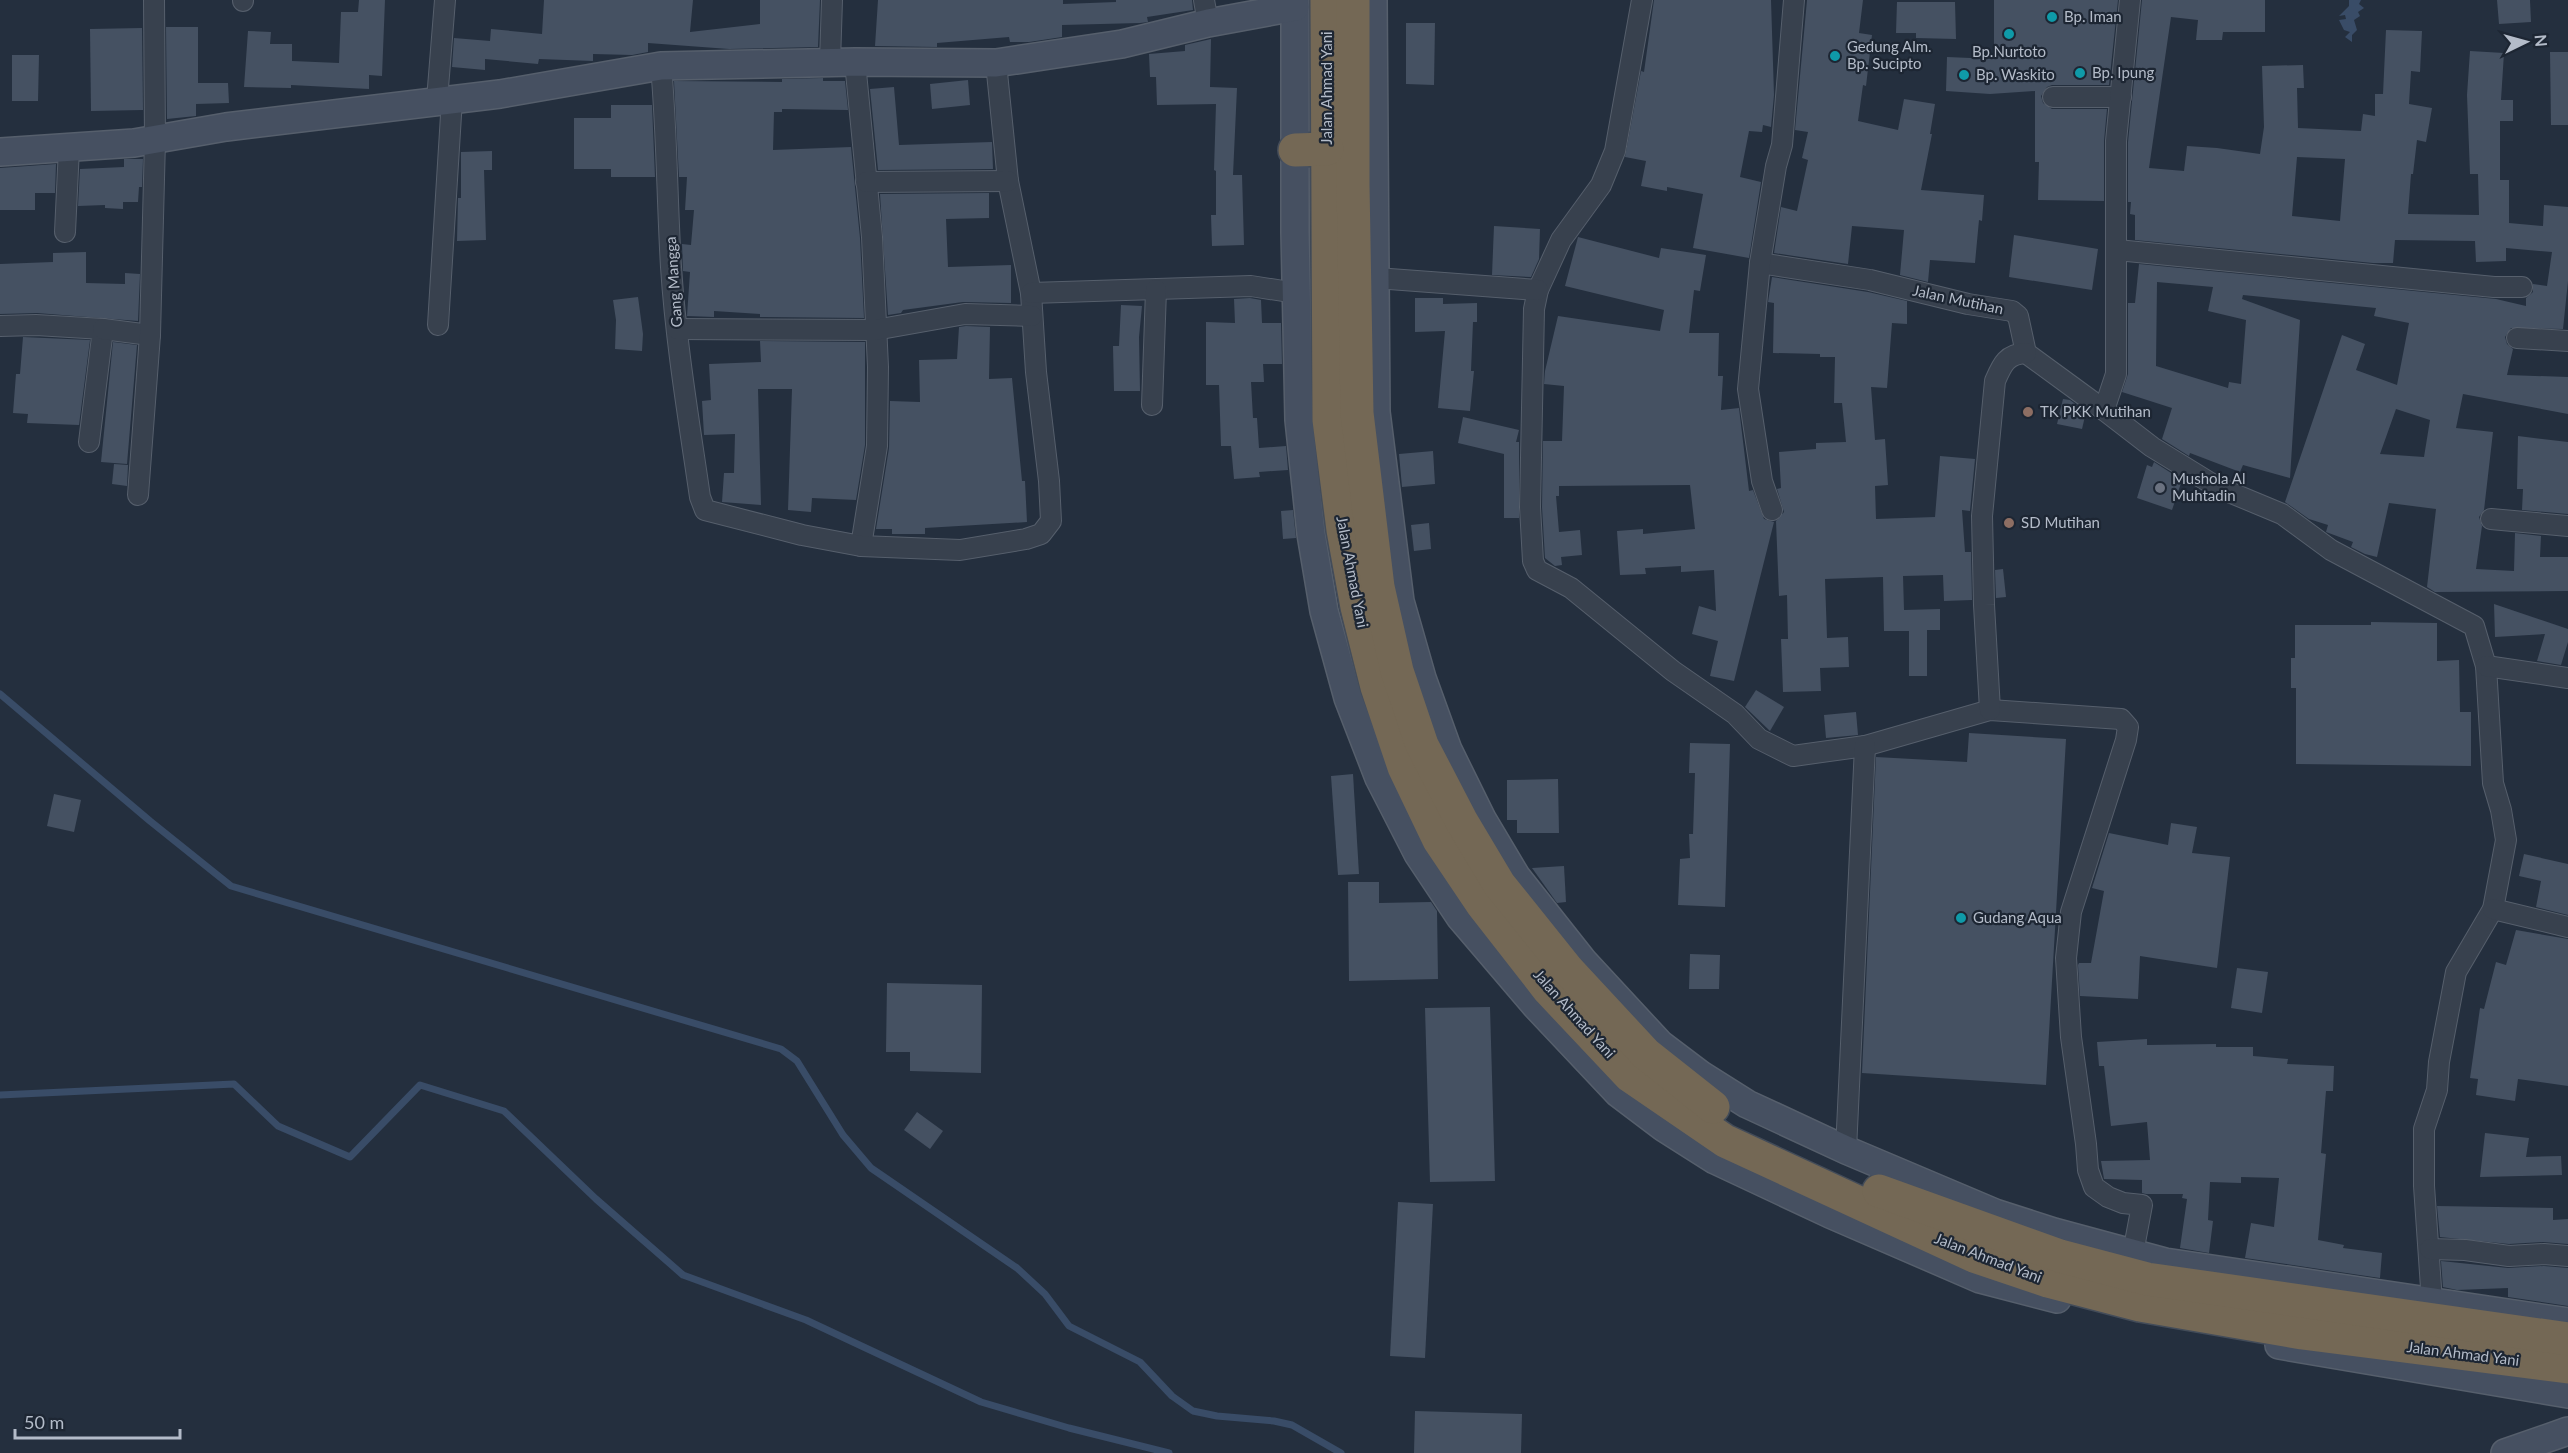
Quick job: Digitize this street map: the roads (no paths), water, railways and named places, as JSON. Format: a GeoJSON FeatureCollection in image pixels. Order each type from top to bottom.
{"type":"FeatureCollection","features":[{"type":"Feature","properties":{"kind":"highway","name":"Jalan Ahmad Yani"},"geometry":{"type":"LineString","coordinates":[[1353,0],[1364,184],[1357,413],[1378,587],[1397,671],[1422,745],[1462,822],[1499,884],[1568,970],[1646,1054],[1686,1088],[1738,1125],[1841,1177],[2060,1256],[2147,1279],[2568,1339]]}},
{"type":"Feature","properties":{"kind":"highway","name":"Jalan Ahmad Yani"},"geometry":{"type":"LineString","coordinates":[[1306,2],[1311,150],[1329,420],[1343,530],[1357,607],[1377,687],[1404,767],[1439,840],[1482,904],[1549,990],[1630,1076],[1725,1141],[1974,1256],[2048,1281],[2140,1305],[2302,1333],[2568,1367]]}},
{"type":"Feature","properties":{"kind":"street"},"geometry":{"type":"LineString","coordinates":[[138,495],[150,335],[155,140],[152,10],[154,0]]}},
{"type":"Feature","properties":{"kind":"street"},"geometry":{"type":"LineString","coordinates":[[438,325],[445,0]]}},
{"type":"Feature","properties":{"kind":"street"},"geometry":{"type":"LineString","coordinates":[[832,0],[866,182],[872,237],[878,367],[877,446],[861,546],[960,550],[1026,539],[1041,534],[1051,521],[1031,293],[1008,181],[996,63]]}},
{"type":"Feature","properties":{"kind":"street"},"geometry":{"type":"LineString","coordinates":[[1373,0],[1364,184],[1376,278],[1376,412],[1400,601],[1422,678],[1448,750],[1482,819],[1516,876],[1584,962],[1660,1044],[1701,1075],[1748,1104],[1846,1150],[1995,1213],[2054,1232],[2165,1262],[2568,1322]]}},
{"type":"Feature","properties":{"kind":"street"},"geometry":{"type":"LineString","coordinates":[[1642,0],[1615,151],[1601,184],[1561,240],[1538,290],[1534,309],[1530,507],[1533,561],[1537,570],[1571,588],[1673,671],[1735,714],[1759,739],[1793,756],[1865,746],[1990,710],[2121,718],[2128,728],[2071,912],[2066,958],[2071,1037],[2088,1170],[2094,1187],[2108,1197],[2123,1203],[2142,1205],[2133,1253]]}},
{"type":"Feature","properties":{"kind":"street"},"geometry":{"type":"LineString","coordinates":[[1772,510],[1762,481],[1748,389],[1760,263],[1776,166],[1782,144],[1794,0]]}},
{"type":"Feature","properties":{"kind":"street"},"geometry":{"type":"LineString","coordinates":[[2104,410],[2116,374],[2116,141],[2130,0]]}},
{"type":"Feature","properties":{"kind":"street"},"geometry":{"type":"LineString","coordinates":[[0,152],[155,140],[226,127],[500,94],[661,66],[843,62],[996,63],[1122,44],[1206,11],[1306,2]]}},
{"type":"Feature","properties":{"kind":"street","name":"Gang Mangga"},"geometry":{"type":"LineString","coordinates":[[661,66],[667,136],[671,266],[677,329],[700,497],[705,510],[802,535],[861,546]]}},
{"type":"Feature","properties":{"kind":"street"},"geometry":{"type":"LineString","coordinates":[[2053,97],[2121,97]]}},
{"type":"Feature","properties":{"kind":"street"},"geometry":{"type":"LineString","coordinates":[[65,232],[69,148]]}},
{"type":"Feature","properties":{"kind":"street"},"geometry":{"type":"LineString","coordinates":[[1311,150],[1296,293],[1299,420],[1324,611],[1348,698],[1379,778],[1418,854],[1460,917],[1536,1006],[1618,1094],[1663,1127],[1715,1160],[1830,1214],[1980,1279],[2138,1318],[2358,1359],[2568,1394]]}},
{"type":"Feature","properties":{"kind":"street"},"geometry":{"type":"LineString","coordinates":[[866,182],[1008,181]]}},
{"type":"Feature","properties":{"kind":"street"},"geometry":{"type":"LineString","coordinates":[[2117,250],[2494,287],[2522,287]]}},
{"type":"Feature","properties":{"kind":"street","name":"Jalan Mutihan"},"geometry":{"type":"LineString","coordinates":[[1760,263],[1870,280],[1968,304],[2012,311],[2018,316],[2026,353]]}},
{"type":"Feature","properties":{"kind":"street"},"geometry":{"type":"LineString","coordinates":[[1376,278],[1538,290]]}},
{"type":"Feature","properties":{"kind":"street"},"geometry":{"type":"LineString","coordinates":[[1031,293],[1251,286],[1296,293]]}},
{"type":"Feature","properties":{"kind":"street"},"geometry":{"type":"LineString","coordinates":[[1152,405],[1156,290]]}},
{"type":"Feature","properties":{"kind":"street"},"geometry":{"type":"LineString","coordinates":[[677,329],[875,330],[965,314],[1032,316]]}},
{"type":"Feature","properties":{"kind":"street"},"geometry":{"type":"LineString","coordinates":[[0,326],[36,325],[103,329],[150,335]]}},
{"type":"Feature","properties":{"kind":"street"},"geometry":{"type":"LineString","coordinates":[[89,442],[103,329]]}},
{"type":"Feature","properties":{"kind":"street"},"geometry":{"type":"LineString","coordinates":[[2517,338],[2568,341]]}},
{"type":"Feature","properties":{"kind":"street"},"geometry":{"type":"LineString","coordinates":[[1990,710],[1983,605],[1982,516],[1995,381],[2004,361],[2015,353],[2026,353],[2152,447],[2217,487],[2282,514],[2331,550],[2474,626],[2486,666],[2493,783],[2506,840],[2493,909],[2456,972],[2439,1062],[2437,1090],[2424,1129],[2424,1186],[2432,1302]]}},
{"type":"Feature","properties":{"kind":"street"},"geometry":{"type":"LineString","coordinates":[[2491,519],[2568,526]]}},
{"type":"Feature","properties":{"kind":"street"},"geometry":{"type":"LineString","coordinates":[[2486,666],[2568,678]]}},
{"type":"Feature","properties":{"kind":"street"},"geometry":{"type":"LineString","coordinates":[[1846,1150],[1865,746]]}},
{"type":"Feature","properties":{"kind":"street"},"geometry":{"type":"LineString","coordinates":[[2493,909],[2568,927]]}},
{"type":"Feature","properties":{"kind":"street"},"geometry":{"type":"LineString","coordinates":[[2430,1249],[2464,1250],[2509,1256],[2544,1254],[2568,1256]]}},
{"type":"Feature","properties":{"kind":"street"},"geometry":{"type":"LineString","coordinates":[[2505,1453],[2568,1431]]}},
{"type":"Feature","properties":{"kind":"water"},"geometry":{"type":"Polygon","coordinates":[[[2349,0],[2361,0],[2359,4],[2364,8],[2358,12],[2360,16],[2354,20],[2357,30],[2352,35],[2352,42],[2345,37],[2350,32],[2344,30],[2339,20],[2346,19],[2345,15],[2339,16],[2349,6],[2349,0]]]}},
{"type":"Feature","properties":{"kind":"waterway"},"geometry":{"type":"LineString","coordinates":[[0,694],[231,886],[781,1049],[797,1061],[843,1135],[871,1168],[1017,1268],[1045,1294],[1069,1326],[1140,1362],[1172,1396],[1193,1411],[1292,1425],[1341,1453]]}},
{"type":"Feature","properties":{"kind":"waterway"},"geometry":{"type":"LineString","coordinates":[[0,1095],[234,1084],[278,1126],[350,1157],[420,1085],[504,1111],[596,1199],[683,1275],[806,1320],[981,1402],[1069,1428],[1169,1453]]}},
{"type":"Feature","properties":{"kind":"place","name":"Bp. Iman"},"geometry":{"type":"Point","coordinates":[2052,17]}},
{"type":"Feature","properties":{"kind":"place","name":"Bp.Nurtoto"},"geometry":{"type":"Point","coordinates":[2009,34]}},
{"type":"Feature","properties":{"kind":"place","name":"Gedung Alm. Bp. Sucipto"},"geometry":{"type":"Point","coordinates":[1835,56]}},
{"type":"Feature","properties":{"kind":"place","name":"Bp. Ipung"},"geometry":{"type":"Point","coordinates":[2080,73]}},
{"type":"Feature","properties":{"kind":"place","name":"Bp. Waskito"},"geometry":{"type":"Point","coordinates":[1964,75]}},
{"type":"Feature","properties":{"kind":"place","name":"TK PKK Mutihan"},"geometry":{"type":"Point","coordinates":[2028,412]}},
{"type":"Feature","properties":{"kind":"place","name":"Mushola Al Muhtadin"},"geometry":{"type":"Point","coordinates":[2160,488]}},
{"type":"Feature","properties":{"kind":"place","name":"SD Mutihan"},"geometry":{"type":"Point","coordinates":[2009,523]}},
{"type":"Feature","properties":{"kind":"place","name":"Gudang Aqua"},"geometry":{"type":"Point","coordinates":[1961,918]}}]}
